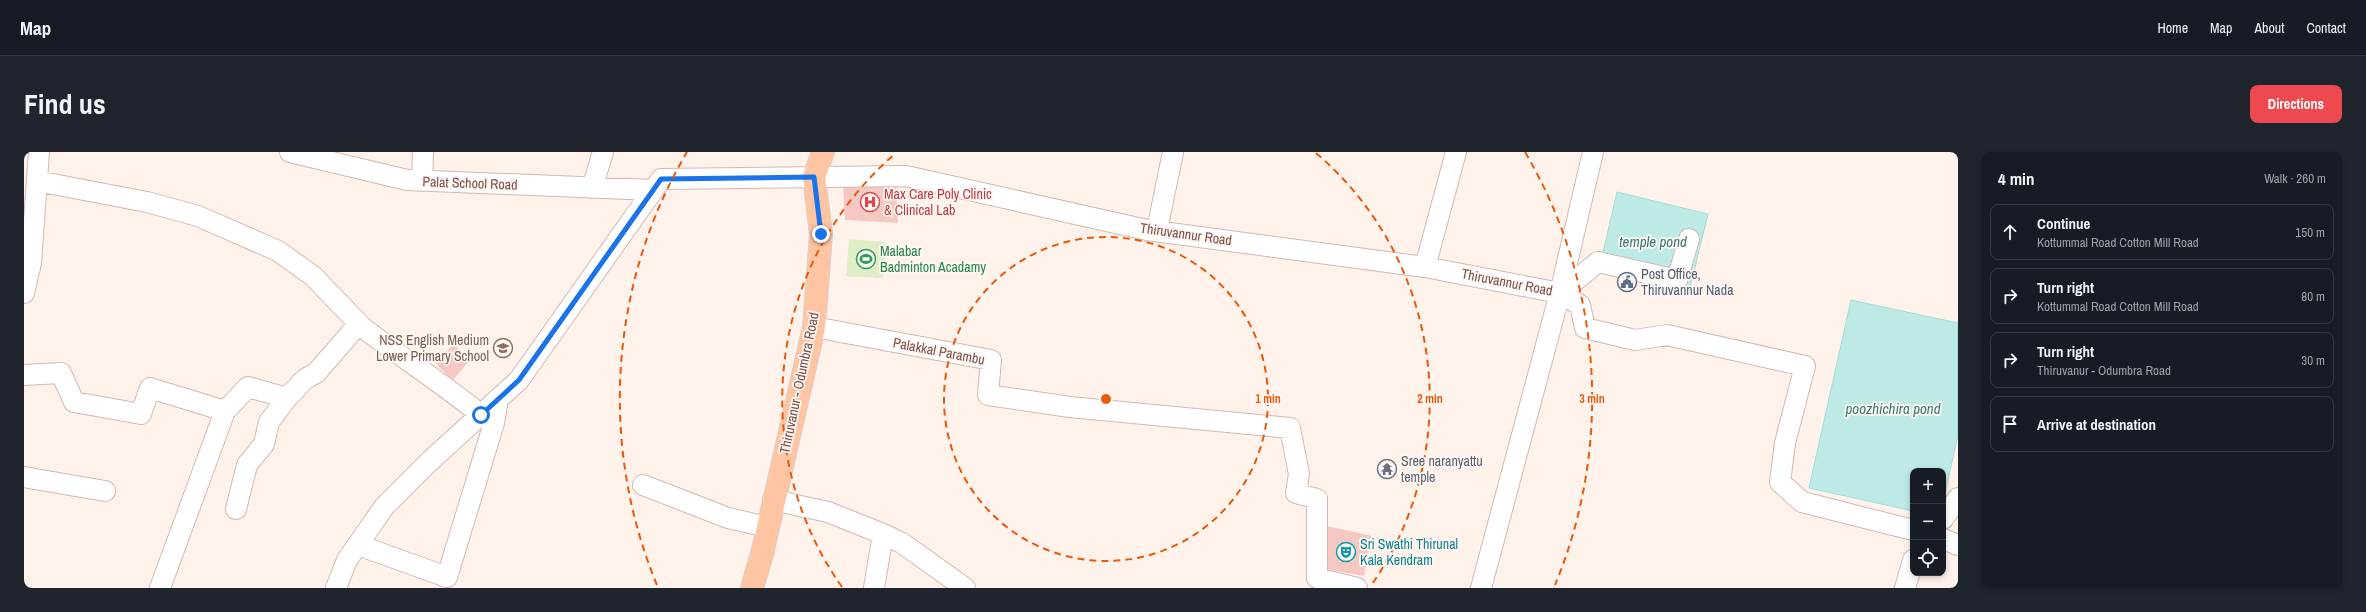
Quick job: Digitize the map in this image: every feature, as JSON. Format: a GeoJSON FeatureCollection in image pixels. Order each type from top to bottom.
{"type":"FeatureCollection","features":[{"type":"Feature","properties":{"kind":"main road","name":"Thiruvanur - Odumbra Road"},"geometry":{"type":"LineString","coordinates":[[756,586],[773,500],[814,327],[821,234],[814,177],[823,152]]}},
{"type":"Feature","properties":{"kind":"street"},"geometry":{"type":"LineString","coordinates":[[24,293],[31,263],[39,152]]}},
{"type":"Feature","properties":{"kind":"street","name":"Palat School Road"},"geometry":{"type":"LineString","coordinates":[[290,152],[407,180],[653,190]]}},
{"type":"Feature","properties":{"kind":"street"},"geometry":{"type":"LineString","coordinates":[[422,181],[423,152]]}},
{"type":"Feature","properties":{"kind":"street"},"geometry":{"type":"LineString","coordinates":[[592,188],[603,152]]}},
{"type":"Feature","properties":{"kind":"street"},"geometry":{"type":"LineString","coordinates":[[1157,230],[1173,152]]}},
{"type":"Feature","properties":{"kind":"street"},"geometry":{"type":"LineString","coordinates":[[1426,266],[1456,152]]}},
{"type":"Feature","properties":{"kind":"street","name":"Thiruvannur Road"},"geometry":{"type":"LineString","coordinates":[[1481,588],[1560,293],[1593,152]]}},
{"type":"Feature","properties":{"kind":"street","name":"Thiruvannur Road"},"geometry":{"type":"LineString","coordinates":[[653,190],[661,179],[906,176],[1157,230],[1426,266],[1560,293]]}},
{"type":"Feature","properties":{"kind":"street"},"geometry":{"type":"LineString","coordinates":[[37,181],[147,202],[198,216],[278,251],[312,276],[361,326],[414,367],[451,390],[481,415]]}},
{"type":"Feature","properties":{"kind":"street"},"geometry":{"type":"LineString","coordinates":[[336,588],[347,560],[384,507],[430,461],[519,380],[653,190]]}},
{"type":"Feature","properties":{"kind":"street"},"geometry":{"type":"LineString","coordinates":[[1689,239],[1677,280],[1598,262],[1560,293],[1580,305],[1585,328],[1635,340],[1667,335],[1805,366],[1785,443],[1780,482],[1802,502],[1910,529]]}},
{"type":"Feature","properties":{"kind":"street"},"geometry":{"type":"LineString","coordinates":[[236,509],[247,465],[264,444],[269,422],[286,398],[305,379],[316,373],[356,327],[361,326]]}},
{"type":"Feature","properties":{"kind":"street","name":"Palakkal Parambu"},"geometry":{"type":"LineString","coordinates":[[814,327],[991,360],[988,395],[1070,406],[1290,428],[1299,474],[1296,493],[1317,498],[1317,578],[1357,588]]}},
{"type":"Feature","properties":{"kind":"street"},"geometry":{"type":"LineString","coordinates":[[24,375],[61,373],[74,402],[141,414],[150,388],[225,411]]}},
{"type":"Feature","properties":{"kind":"street"},"geometry":{"type":"LineString","coordinates":[[160,588],[225,411],[248,387],[286,398]]}},
{"type":"Feature","properties":{"kind":"street"},"geometry":{"type":"LineString","coordinates":[[358,545],[447,577],[494,423],[498,399]]}},
{"type":"Feature","properties":{"kind":"street"},"geometry":{"type":"LineString","coordinates":[[24,477],[106,491]]}},
{"type":"Feature","properties":{"kind":"street"},"geometry":{"type":"LineString","coordinates":[[643,485],[728,518],[768,527]]}},
{"type":"Feature","properties":{"kind":"street"},"geometry":{"type":"LineString","coordinates":[[1946,515],[1958,498]]}},
{"type":"Feature","properties":{"kind":"street"},"geometry":{"type":"LineString","coordinates":[[773,500],[828,512],[883,534],[902,543],[966,588]]}},
{"type":"Feature","properties":{"kind":"street"},"geometry":{"type":"LineString","coordinates":[[874,588],[883,534]]}},
{"type":"Feature","properties":{"kind":"street"},"geometry":{"type":"LineString","coordinates":[[1946,540],[1958,545]]}},
{"type":"Feature","properties":{"kind":"street"},"geometry":{"type":"LineString","coordinates":[[1905,588],[1910,570]]}},
{"type":"Feature","properties":{"kind":"green space","name":"Malabar Badminton Acadamy"},"geometry":{"type":"Polygon","coordinates":[[[849,239],[885,242],[883,278],[846,276],[849,239]]]}},
{"type":"Feature","properties":{"kind":"water","name":"temple pond"},"geometry":{"type":"Polygon","coordinates":[[[1617,192],[1708,214],[1689,292],[1599,270],[1617,192]]]}},
{"type":"Feature","properties":{"kind":"water","name":"poozhichira pond"},"geometry":{"type":"Polygon","coordinates":[[[1851,300],[1958,323],[1958,435],[1946,489],[1946,468],[1910,468],[1910,510],[1809,488],[1851,300]]]}},
{"type":"Feature","properties":{"kind":"building","name":"Max Care Poly Clinic & Clinical Lab"},"geometry":{"type":"Polygon","coordinates":[[[896,183],[898,223],[845,220],[843,184],[896,183]]]}},
{"type":"Feature","properties":{"kind":"building"},"geometry":{"type":"Polygon","coordinates":[[[454,344],[469,361],[452,381],[436,363],[454,344]]]}},
{"type":"Feature","properties":{"kind":"building","name":"Sri Swathi Thirunal Kala Kendram"},"geometry":{"type":"Polygon","coordinates":[[[1327,526],[1372,536],[1364,576],[1321,568],[1327,526]]]}},
{"type":"Feature","properties":{"kind":"place","name":"Max Care Poly Clinic & Clinical Lab"},"geometry":{"type":"Point","coordinates":[870,202]}},
{"type":"Feature","properties":{"kind":"place","name":"Malabar Badminton Acadamy"},"geometry":{"type":"Point","coordinates":[866,259]}},
{"type":"Feature","properties":{"kind":"place","name":"Post Office, Thiruvannur Nada"},"geometry":{"type":"Point","coordinates":[1627,282]}},
{"type":"Feature","properties":{"kind":"place","name":"NSS English Medium Lower Primary School"},"geometry":{"type":"Point","coordinates":[503,348]}},
{"type":"Feature","properties":{"kind":"place","name":"Sree naranyattu temple"},"geometry":{"type":"Point","coordinates":[1387,469]}},
{"type":"Feature","properties":{"kind":"place","name":"Sri Swathi Thirunal Kala Kendram"},"geometry":{"type":"Point","coordinates":[1346,552]}},
{"type":"Feature","properties":{"kind":"route"},"geometry":{"type":"LineString","coordinates":[[481,415],[519,380],[661,179],[814,177],[821,234]]}}]}
